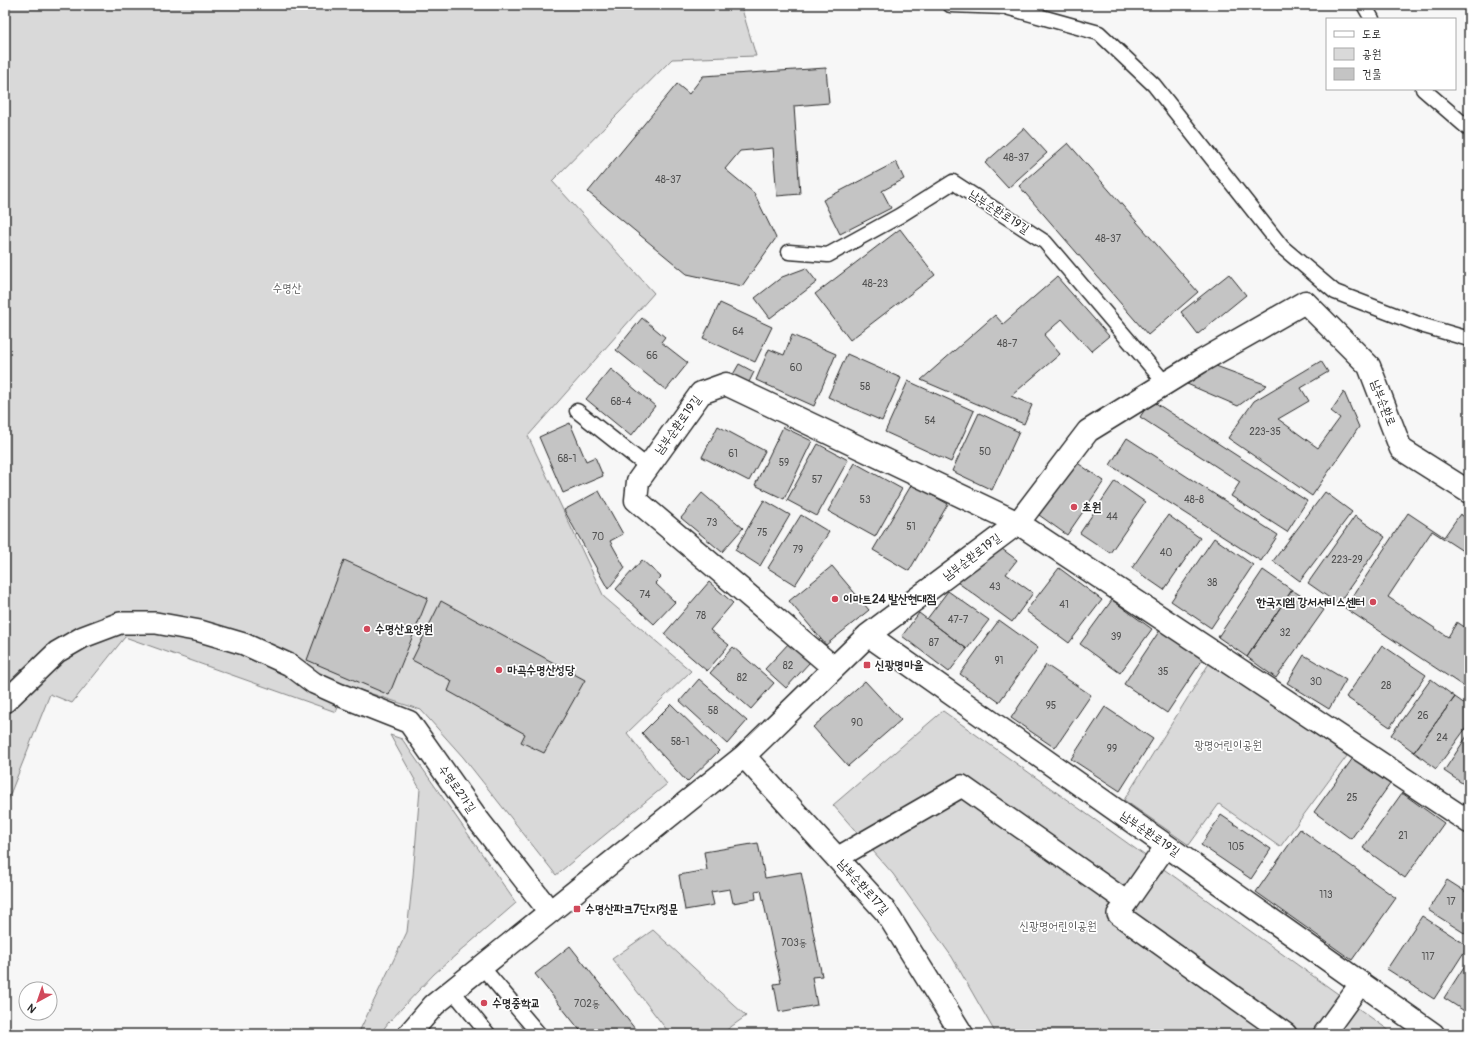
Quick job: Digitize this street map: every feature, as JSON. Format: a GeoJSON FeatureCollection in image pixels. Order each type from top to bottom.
{"type":"FeatureCollection","features":[{"type":"Feature","properties":{"kind":"street","name":"남부순환로19길"},"geometry":{"type":"LineString","coordinates":[[744,756],[868,635],[1018,523],[1088,431],[1165,383],[1305,302]]}},
{"type":"Feature","properties":{"kind":"street","name":"남부순환로"},"geometry":{"type":"LineString","coordinates":[[1305,302],[1369,366],[1401,449],[1469,492]]}},
{"type":"Feature","properties":{"kind":"street","name":"남부순환로19길"},"geometry":{"type":"LineString","coordinates":[[834,668],[636,500],[638,481],[701,393],[726,384],[1018,523],[1469,822]]}},
{"type":"Feature","properties":{"kind":"street"},"geometry":{"type":"LineString","coordinates":[[5,702],[57,652],[83,636],[120,623],[156,623],[200,631],[244,644],[290,665],[314,683],[343,696]]}},
{"type":"Feature","properties":{"kind":"street","name":"남부순환로19길"},"geometry":{"type":"LineString","coordinates":[[868,635],[1433,1034]]}},
{"type":"Feature","properties":{"kind":"street","name":"수명로2가길"},"geometry":{"type":"LineString","coordinates":[[343,696],[409,722],[479,821],[550,912]]}},
{"type":"Feature","properties":{"kind":"street"},"geometry":{"type":"LineString","coordinates":[[409,1034],[434,1005],[452,990],[744,756]]}},
{"type":"Feature","properties":{"kind":"street","name":"남부순환로17길"},"geometry":{"type":"LineString","coordinates":[[744,756],[886,912],[962,1034]]}},
{"type":"Feature","properties":{"kind":"street"},"geometry":{"type":"LineString","coordinates":[[837,858],[962,786],[1127,902]]}},
{"type":"Feature","properties":{"kind":"street"},"geometry":{"type":"LineString","coordinates":[[1166,846],[1118,914],[1286,1034]]}},
{"type":"Feature","properties":{"kind":"street"},"geometry":{"type":"LineString","coordinates":[[1324,1034],[1360,983]]}},
{"type":"Feature","properties":{"kind":"lane"},"geometry":{"type":"LineString","coordinates":[[950,5],[1006,6],[1099,33],[1154,84],[1282,247],[1336,292],[1420,325],[1469,339]]}},
{"type":"Feature","properties":{"kind":"lane"},"geometry":{"type":"LineString","coordinates":[[1364,5],[1371,18]]}},
{"type":"Feature","properties":{"kind":"lane"},"geometry":{"type":"LineString","coordinates":[[1424,90],[1469,129]]}},
{"type":"Feature","properties":{"kind":"lane","name":"남부순환로19길"},"geometry":{"type":"LineString","coordinates":[[789,252],[828,255],[899,216],[953,182],[1045,242],[1165,383]]}},
{"type":"Feature","properties":{"kind":"lane","name":"남부순환로19길"},"geometry":{"type":"LineString","coordinates":[[577,411],[648,467]]}},
{"type":"Feature","properties":{"kind":"lane"},"geometry":{"type":"LineString","coordinates":[[482,967],[539,1034]]}},
{"type":"Feature","properties":{"kind":"lane"},"geometry":{"type":"LineString","coordinates":[[452,990],[488,1034]]}},
{"type":"Feature","properties":{"kind":"green space","name":"수명산"},"geometry":{"type":"Polygon","coordinates":[[[5,5],[741,6],[756,56],[672,59],[552,181],[654,293],[528,436],[604,597],[691,671],[627,733],[667,784],[556,875],[463,757],[421,710],[348,686],[336,712],[125,637],[72,703],[50,694],[5,807],[5,5]]]}},
{"type":"Feature","properties":{"kind":"green space","name":"광명어린이공원"},"geometry":{"type":"Polygon","coordinates":[[[1210,662],[1347,756],[1280,847],[1219,804],[1189,845],[1124,800],[1210,662]]]}},
{"type":"Feature","properties":{"kind":"green space","name":"신광명어린이공원"},"geometry":{"type":"Polygon","coordinates":[[[943,711],[1394,1034],[996,1034],[952,957],[893,874],[833,805],[943,711]]]}},
{"type":"Feature","properties":{"kind":"green space"},"geometry":{"type":"Polygon","coordinates":[[[390,735],[402,739],[516,903],[434,974],[388,1023],[380,1034],[358,1034],[407,932],[413,876],[420,789],[390,735]]]}},
{"type":"Feature","properties":{"kind":"green space"},"geometry":{"type":"Polygon","coordinates":[[[653,930],[746,1016],[721,1034],[670,1034],[612,959],[653,930]]]}},
{"type":"Feature","properties":{"kind":"building"},"geometry":{"type":"Polygon","coordinates":[[[826,68],[829,103],[794,106],[800,194],[777,196],[773,148],[740,151],[725,169],[754,193],[776,238],[742,286],[687,274],[588,192],[677,84],[689,94],[703,76],[826,68]]]}},
{"type":"Feature","properties":{"kind":"building"},"geometry":{"type":"Polygon","coordinates":[[[1024,128],[1047,153],[1008,188],[985,163],[1024,128]]]}},
{"type":"Feature","properties":{"kind":"building"},"geometry":{"type":"Polygon","coordinates":[[[1068,143],[1198,292],[1148,335],[1019,186],[1068,143]]]}},
{"type":"Feature","properties":{"kind":"building"},"geometry":{"type":"Polygon","coordinates":[[[896,162],[904,179],[882,191],[891,208],[840,234],[823,200],[896,162]]]}},
{"type":"Feature","properties":{"kind":"building"},"geometry":{"type":"Polygon","coordinates":[[[900,229],[935,275],[850,340],[815,294],[900,229]]]}},
{"type":"Feature","properties":{"kind":"building"},"geometry":{"type":"Polygon","coordinates":[[[806,268],[817,282],[770,318],[755,298],[782,277],[806,268]]]}},
{"type":"Feature","properties":{"kind":"building"},"geometry":{"type":"Polygon","coordinates":[[[1229,274],[1246,295],[1198,334],[1181,312],[1229,274]]]}},
{"type":"Feature","properties":{"kind":"building"},"geometry":{"type":"Polygon","coordinates":[[[1057,277],[1109,336],[1091,351],[1062,319],[1044,335],[1060,354],[1011,396],[1032,405],[1024,424],[921,380],[995,315],[1003,324],[1057,277]]]}},
{"type":"Feature","properties":{"kind":"building"},"geometry":{"type":"Polygon","coordinates":[[[720,303],[772,327],[755,362],[703,338],[720,303]]]}},
{"type":"Feature","properties":{"kind":"building"},"geometry":{"type":"Polygon","coordinates":[[[642,318],[665,337],[661,342],[688,363],[666,390],[616,350],[642,318]]]}},
{"type":"Feature","properties":{"kind":"building"},"geometry":{"type":"Polygon","coordinates":[[[792,335],[836,354],[814,406],[756,380],[769,349],[784,355],[792,335]]]}},
{"type":"Feature","properties":{"kind":"building"},"geometry":{"type":"Polygon","coordinates":[[[847,354],[901,378],[882,421],[828,397],[847,354]]]}},
{"type":"Feature","properties":{"kind":"building"},"geometry":{"type":"Polygon","coordinates":[[[1321,361],[1328,372],[1301,388],[1309,401],[1278,419],[1318,448],[1340,418],[1331,411],[1344,392],[1359,427],[1312,496],[1228,438],[1254,401],[1321,361]]]}},
{"type":"Feature","properties":{"kind":"building"},"geometry":{"type":"Polygon","coordinates":[[[739,364],[754,372],[747,386],[731,378],[739,364]]]}},
{"type":"Feature","properties":{"kind":"building"},"geometry":{"type":"Polygon","coordinates":[[[1216,366],[1267,385],[1238,406],[1187,384],[1216,366]]]}},
{"type":"Feature","properties":{"kind":"building"},"geometry":{"type":"Polygon","coordinates":[[[611,369],[655,406],[631,436],[586,399],[611,369]]]}},
{"type":"Feature","properties":{"kind":"building"},"geometry":{"type":"Polygon","coordinates":[[[908,381],[974,411],[951,462],[885,432],[908,381]]]}},
{"type":"Feature","properties":{"kind":"building"},"geometry":{"type":"Polygon","coordinates":[[[1151,400],[1307,501],[1287,532],[1231,496],[1240,482],[1140,417],[1151,400]]]}},
{"type":"Feature","properties":{"kind":"building"},"geometry":{"type":"Polygon","coordinates":[[[979,413],[1019,432],[992,490],[952,471],[979,413]]]}},
{"type":"Feature","properties":{"kind":"building"},"geometry":{"type":"Polygon","coordinates":[[[570,423],[586,461],[595,457],[603,476],[563,493],[539,437],[570,423]]]}},
{"type":"Feature","properties":{"kind":"building"},"geometry":{"type":"Polygon","coordinates":[[[718,426],[765,451],[749,481],[702,457],[718,426]]]}},
{"type":"Feature","properties":{"kind":"building"},"geometry":{"type":"Polygon","coordinates":[[[783,427],[812,441],[784,499],[755,485],[783,427]]]}},
{"type":"Feature","properties":{"kind":"building"},"geometry":{"type":"Polygon","coordinates":[[[1127,438],[1278,535],[1261,561],[1110,465],[1127,438]]]}},
{"type":"Feature","properties":{"kind":"building"},"geometry":{"type":"Polygon","coordinates":[[[818,444],[848,460],[817,516],[787,500],[818,444]]]}},
{"type":"Feature","properties":{"kind":"building"},"geometry":{"type":"Polygon","coordinates":[[[1076,462],[1104,481],[1067,535],[1039,515],[1076,462]]]}},
{"type":"Feature","properties":{"kind":"building"},"geometry":{"type":"Polygon","coordinates":[[[855,463],[902,489],[875,537],[828,511],[855,463]]]}},
{"type":"Feature","properties":{"kind":"building"},"geometry":{"type":"Polygon","coordinates":[[[1115,481],[1145,502],[1110,553],[1080,533],[1115,481]]]}},
{"type":"Feature","properties":{"kind":"building"},"geometry":{"type":"Polygon","coordinates":[[[912,484],[948,504],[909,571],[873,550],[912,484]]]}},
{"type":"Feature","properties":{"kind":"building"},"geometry":{"type":"Polygon","coordinates":[[[599,491],[623,534],[610,541],[625,568],[608,589],[564,510],[599,491]]]}},
{"type":"Feature","properties":{"kind":"building"},"geometry":{"type":"Polygon","coordinates":[[[1325,492],[1352,512],[1300,581],[1273,561],[1325,492]]]}},
{"type":"Feature","properties":{"kind":"building"},"geometry":{"type":"Polygon","coordinates":[[[702,493],[743,528],[722,552],[681,518],[702,493]]]}},
{"type":"Feature","properties":{"kind":"building"},"geometry":{"type":"Polygon","coordinates":[[[764,500],[790,515],[760,566],[735,550],[764,500]]]}},
{"type":"Feature","properties":{"kind":"building","name":"한국지엠 강서서비스센터"},"geometry":{"type":"Polygon","coordinates":[[[1408,513],[1444,537],[1460,514],[1469,520],[1469,555],[1432,531],[1388,597],[1448,637],[1457,622],[1469,630],[1469,690],[1345,608],[1408,513]]]}},
{"type":"Feature","properties":{"kind":"building"},"geometry":{"type":"Polygon","coordinates":[[[801,515],[829,532],[795,585],[768,568],[801,515]]]}},
{"type":"Feature","properties":{"kind":"building"},"geometry":{"type":"Polygon","coordinates":[[[1168,515],[1200,538],[1164,590],[1132,568],[1168,515]]]}},
{"type":"Feature","properties":{"kind":"building"},"geometry":{"type":"Polygon","coordinates":[[[1355,516],[1385,537],[1338,604],[1308,583],[1355,516]]]}},
{"type":"Feature","properties":{"kind":"building"},"geometry":{"type":"Polygon","coordinates":[[[1214,538],[1253,565],[1211,628],[1171,601],[1214,538]]]}},
{"type":"Feature","properties":{"kind":"building"},"geometry":{"type":"Polygon","coordinates":[[[1002,549],[1017,560],[1006,574],[1033,593],[1012,622],[957,582],[1002,549]]]}},
{"type":"Feature","properties":{"kind":"building","name":"수명산요양원"},"geometry":{"type":"Polygon","coordinates":[[[344,560],[428,598],[389,695],[307,660],[344,560]]]}},
{"type":"Feature","properties":{"kind":"building"},"geometry":{"type":"Polygon","coordinates":[[[642,560],[661,577],[655,583],[675,602],[654,624],[616,589],[642,560]]]}},
{"type":"Feature","properties":{"kind":"building"},"geometry":{"type":"Polygon","coordinates":[[[832,566],[869,610],[826,645],[789,601],[832,566]]]}},
{"type":"Feature","properties":{"kind":"building"},"geometry":{"type":"Polygon","coordinates":[[[1059,568],[1102,600],[1069,643],[1026,611],[1059,568]]]}},
{"type":"Feature","properties":{"kind":"building"},"geometry":{"type":"Polygon","coordinates":[[[1263,570],[1292,590],[1247,657],[1218,637],[1263,570]]]}},
{"type":"Feature","properties":{"kind":"building"},"geometry":{"type":"Polygon","coordinates":[[[709,582],[733,603],[710,630],[729,645],[707,671],[664,634],[709,582]]]}},
{"type":"Feature","properties":{"kind":"building"},"geometry":{"type":"Polygon","coordinates":[[[1292,590],[1324,610],[1276,678],[1247,657],[1292,590]]]}},
{"type":"Feature","properties":{"kind":"building"},"geometry":{"type":"Polygon","coordinates":[[[948,591],[989,620],[967,649],[927,619],[948,591]]]}},
{"type":"Feature","properties":{"kind":"building"},"geometry":{"type":"Polygon","coordinates":[[[1112,600],[1152,629],[1120,673],[1080,644],[1112,600]]]}},
{"type":"Feature","properties":{"kind":"building","name":"마곡수명산성당"},"geometry":{"type":"Polygon","coordinates":[[[441,601],[585,680],[544,753],[521,742],[525,734],[448,691],[452,681],[412,660],[441,601]]]}},
{"type":"Feature","properties":{"kind":"building"},"geometry":{"type":"Polygon","coordinates":[[[919,613],[967,649],[949,672],[902,636],[919,613]]]}},
{"type":"Feature","properties":{"kind":"building"},"geometry":{"type":"Polygon","coordinates":[[[999,620],[1038,648],[999,702],[960,674],[999,620]]]}},
{"type":"Feature","properties":{"kind":"building"},"geometry":{"type":"Polygon","coordinates":[[[1160,630],[1203,659],[1167,713],[1124,684],[1160,630]]]}},
{"type":"Feature","properties":{"kind":"building"},"geometry":{"type":"Polygon","coordinates":[[[789,643],[810,662],[786,688],[765,669],[789,643]]]}},
{"type":"Feature","properties":{"kind":"building"},"geometry":{"type":"Polygon","coordinates":[[[1382,645],[1426,675],[1390,727],[1346,697],[1382,645]]]}},
{"type":"Feature","properties":{"kind":"building"},"geometry":{"type":"Polygon","coordinates":[[[733,647],[774,683],[751,709],[710,673],[733,647]]]}},
{"type":"Feature","properties":{"kind":"building"},"geometry":{"type":"Polygon","coordinates":[[[1304,655],[1346,680],[1329,709],[1287,683],[1304,655]]]}},
{"type":"Feature","properties":{"kind":"building"},"geometry":{"type":"Polygon","coordinates":[[[1046,665],[1091,695],[1055,748],[1011,718],[1046,665]]]}},
{"type":"Feature","properties":{"kind":"building"},"geometry":{"type":"Polygon","coordinates":[[[699,679],[747,721],[727,744],[680,701],[699,679]]]}},
{"type":"Feature","properties":{"kind":"building"},"geometry":{"type":"Polygon","coordinates":[[[1431,679],[1455,697],[1414,752],[1391,735],[1431,679]]]}},
{"type":"Feature","properties":{"kind":"building"},"geometry":{"type":"Polygon","coordinates":[[[865,681],[901,720],[848,766],[813,727],[865,681]]]}},
{"type":"Feature","properties":{"kind":"building"},"geometry":{"type":"Polygon","coordinates":[[[1455,697],[1469,707],[1469,724],[1436,769],[1414,752],[1455,697]]]}},
{"type":"Feature","properties":{"kind":"building"},"geometry":{"type":"Polygon","coordinates":[[[671,704],[719,751],[687,782],[642,733],[671,704]]]}},
{"type":"Feature","properties":{"kind":"building"},"geometry":{"type":"Polygon","coordinates":[[[1105,707],[1153,739],[1120,791],[1071,759],[1105,707]]]}},
{"type":"Feature","properties":{"kind":"building"},"geometry":{"type":"Polygon","coordinates":[[[1469,733],[1469,784],[1468,787],[1444,771],[1469,733]]]}},
{"type":"Feature","properties":{"kind":"building"},"geometry":{"type":"Polygon","coordinates":[[[1353,758],[1390,784],[1351,839],[1314,812],[1353,758]]]}},
{"type":"Feature","properties":{"kind":"building"},"geometry":{"type":"Polygon","coordinates":[[[1402,793],[1444,823],[1405,878],[1363,848],[1402,793]]]}},
{"type":"Feature","properties":{"kind":"building"},"geometry":{"type":"Polygon","coordinates":[[[1221,815],[1271,849],[1251,879],[1201,845],[1221,815]]]}},
{"type":"Feature","properties":{"kind":"building"},"geometry":{"type":"Polygon","coordinates":[[[1300,829],[1396,898],[1352,960],[1256,892],[1300,829]]]}},
{"type":"Feature","properties":{"kind":"building"},"geometry":{"type":"Polygon","coordinates":[[[758,843],[765,878],[801,872],[822,976],[812,977],[817,1005],[779,1012],[774,984],[781,983],[761,890],[755,891],[756,899],[733,903],[730,889],[711,892],[714,905],[685,910],[679,875],[707,870],[704,852],[758,843]]]}},
{"type":"Feature","properties":{"kind":"building"},"geometry":{"type":"Polygon","coordinates":[[[1447,880],[1469,894],[1469,936],[1428,910],[1447,880]]]}},
{"type":"Feature","properties":{"kind":"building"},"geometry":{"type":"Polygon","coordinates":[[[1422,916],[1468,946],[1434,999],[1387,969],[1422,916]]]}},
{"type":"Feature","properties":{"kind":"building"},"geometry":{"type":"Polygon","coordinates":[[[570,946],[639,1034],[583,1034],[535,974],[570,946]]]}},
{"type":"Feature","properties":{"kind":"building"},"geometry":{"type":"Polygon","coordinates":[[[1469,959],[1469,1014],[1444,998],[1469,959]]]}},
{"type":"Feature","properties":{"kind":"place","name":"초원"},"geometry":{"type":"Point","coordinates":[1074,507]}},
{"type":"Feature","properties":{"kind":"place","name":"이마트24 발산현대점"},"geometry":{"type":"Point","coordinates":[835,599]}},
{"type":"Feature","properties":{"kind":"place","name":"한국지엠 강서서비스센터"},"geometry":{"type":"Point","coordinates":[1373,602]}},
{"type":"Feature","properties":{"kind":"place","name":"수명산요양원"},"geometry":{"type":"Point","coordinates":[367,629]}},
{"type":"Feature","properties":{"kind":"place","name":"신광명마을"},"geometry":{"type":"Point","coordinates":[867,665]}},
{"type":"Feature","properties":{"kind":"place","name":"마곡수명산성당"},"geometry":{"type":"Point","coordinates":[499,670]}},
{"type":"Feature","properties":{"kind":"place","name":"수명산파크7단지정문"},"geometry":{"type":"Point","coordinates":[577,909]}},
{"type":"Feature","properties":{"kind":"place","name":"수명중학교"},"geometry":{"type":"Point","coordinates":[484,1003]}}]}
